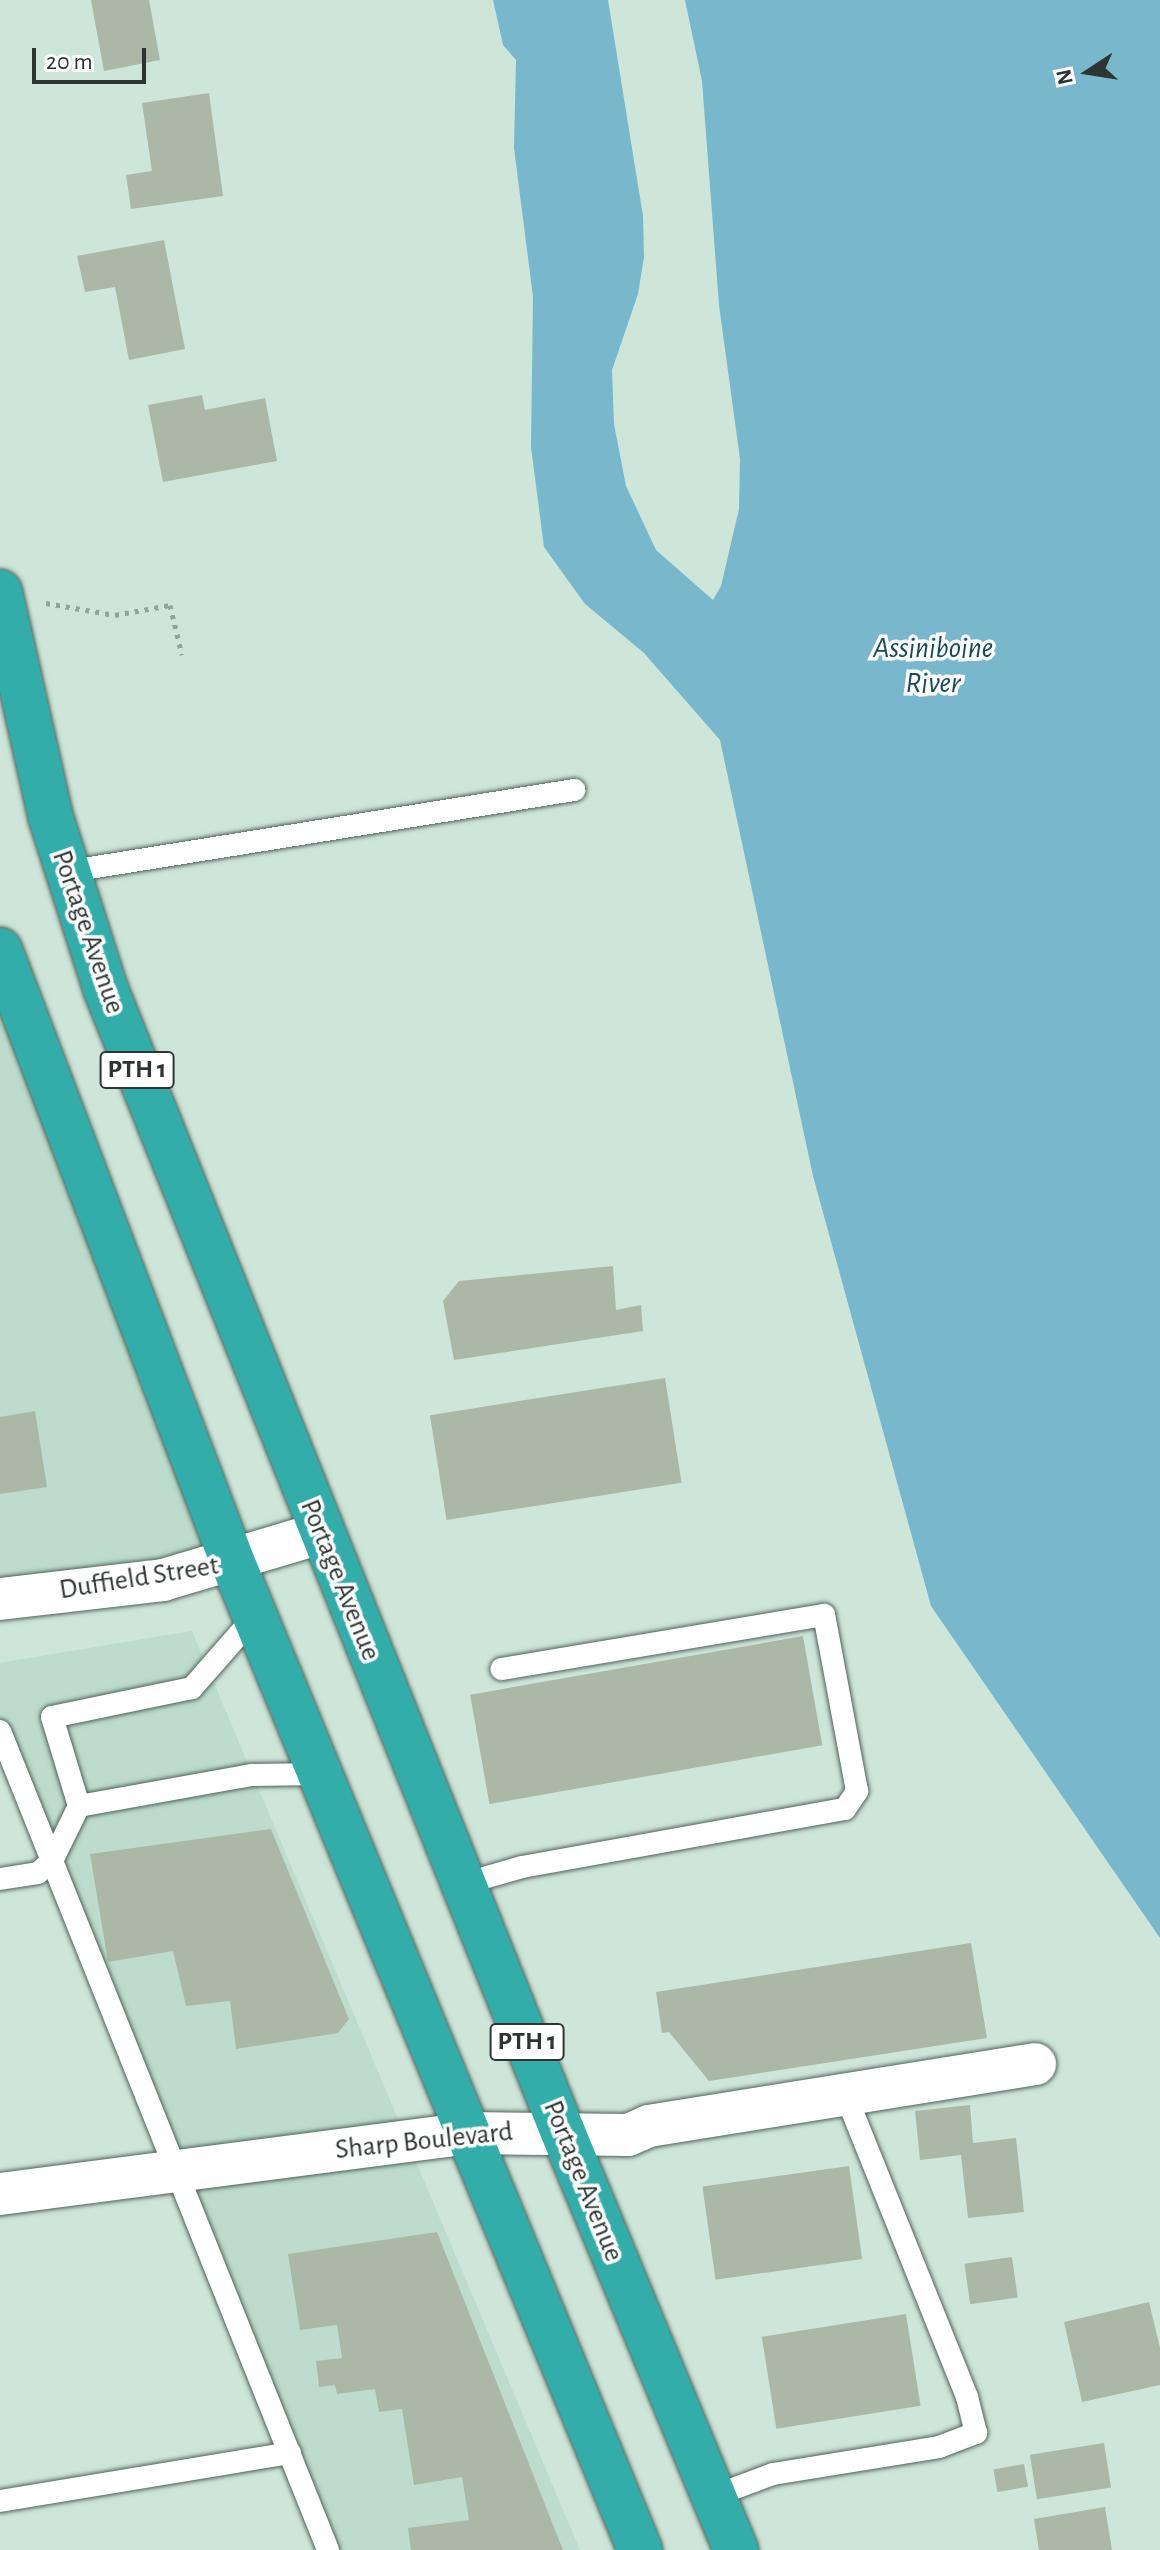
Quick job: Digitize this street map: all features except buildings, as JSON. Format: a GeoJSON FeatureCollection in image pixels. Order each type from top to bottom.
{"type":"FeatureCollection","features":[{"type":"Feature","properties":{"kind":"highway","name":"Portage Avenue"},"geometry":{"type":"LineString","coordinates":[[0,592],[65,872],[106,990],[562,2130],[736,2550]]}},
{"type":"Feature","properties":{"kind":"highway"},"geometry":{"type":"LineString","coordinates":[[0,950],[233,1563],[640,2550]]}},
{"type":"Feature","properties":{"kind":"street","name":"Duffield Street"},"geometry":{"type":"LineString","coordinates":[[0,1599],[163,1580],[233,1563],[321,1533]]}},
{"type":"Feature","properties":{"kind":"street","name":"Sharp Boulevard"},"geometry":{"type":"LineString","coordinates":[[0,2194],[173,2167],[468,2133],[562,2130],[628,2135],[649,2126],[1035,2064]]}},
{"type":"Feature","properties":{"kind":"lane"},"geometry":{"type":"LineString","coordinates":[[65,872],[574,790]]}},
{"type":"Feature","properties":{"kind":"lane"},"geometry":{"type":"LineString","coordinates":[[463,1884],[522,1867],[845,1809],[857,1791],[824,1615],[501,1669]]}},
{"type":"Feature","properties":{"kind":"lane"},"geometry":{"type":"LineString","coordinates":[[0,1879],[38,1873],[52,1861],[79,1806],[52,1717],[192,1688],[255,1616]]}},
{"type":"Feature","properties":{"kind":"lane"},"geometry":{"type":"LineString","coordinates":[[0,1731],[328,2550]]}},
{"type":"Feature","properties":{"kind":"lane"},"geometry":{"type":"LineString","coordinates":[[79,1806],[252,1775],[319,1774]]}},
{"type":"Feature","properties":{"kind":"lane"},"geometry":{"type":"LineString","coordinates":[[714,2496],[773,2474],[939,2447],[976,2433],[956,2368],[845,2093]]}},
{"type":"Feature","properties":{"kind":"lane"},"geometry":{"type":"LineString","coordinates":[[0,2501],[290,2453]]}},
{"type":"Feature","properties":{"kind":"path"},"geometry":{"type":"LineString","coordinates":[[46,603],[115,615],[170,605],[182,655]]}},
{"type":"Feature","properties":{"kind":"shaded area"},"geometry":{"type":"Polygon","coordinates":[[[0,950],[233,1563],[0,1599],[0,950]]]}},
{"type":"Feature","properties":{"kind":"shaded area"},"geometry":{"type":"Polygon","coordinates":[[[192,1631],[580,2550],[331,2550],[0,1727],[0,1663],[192,1631]]]}},
{"type":"Feature","properties":{"kind":"water","name":"Assiniboine River"},"geometry":{"type":"Polygon","coordinates":[[[493,0],[608,0],[643,216],[644,257],[638,294],[612,370],[614,424],[626,486],[656,550],[713,600],[721,586],[739,509],[740,459],[719,305],[702,81],[685,0],[1160,0],[1160,1938],[931,1606],[813,1176],[720,740],[644,653],[585,604],[544,547],[531,447],[533,297],[514,148],[516,60],[503,45],[493,0]]]}}]}
